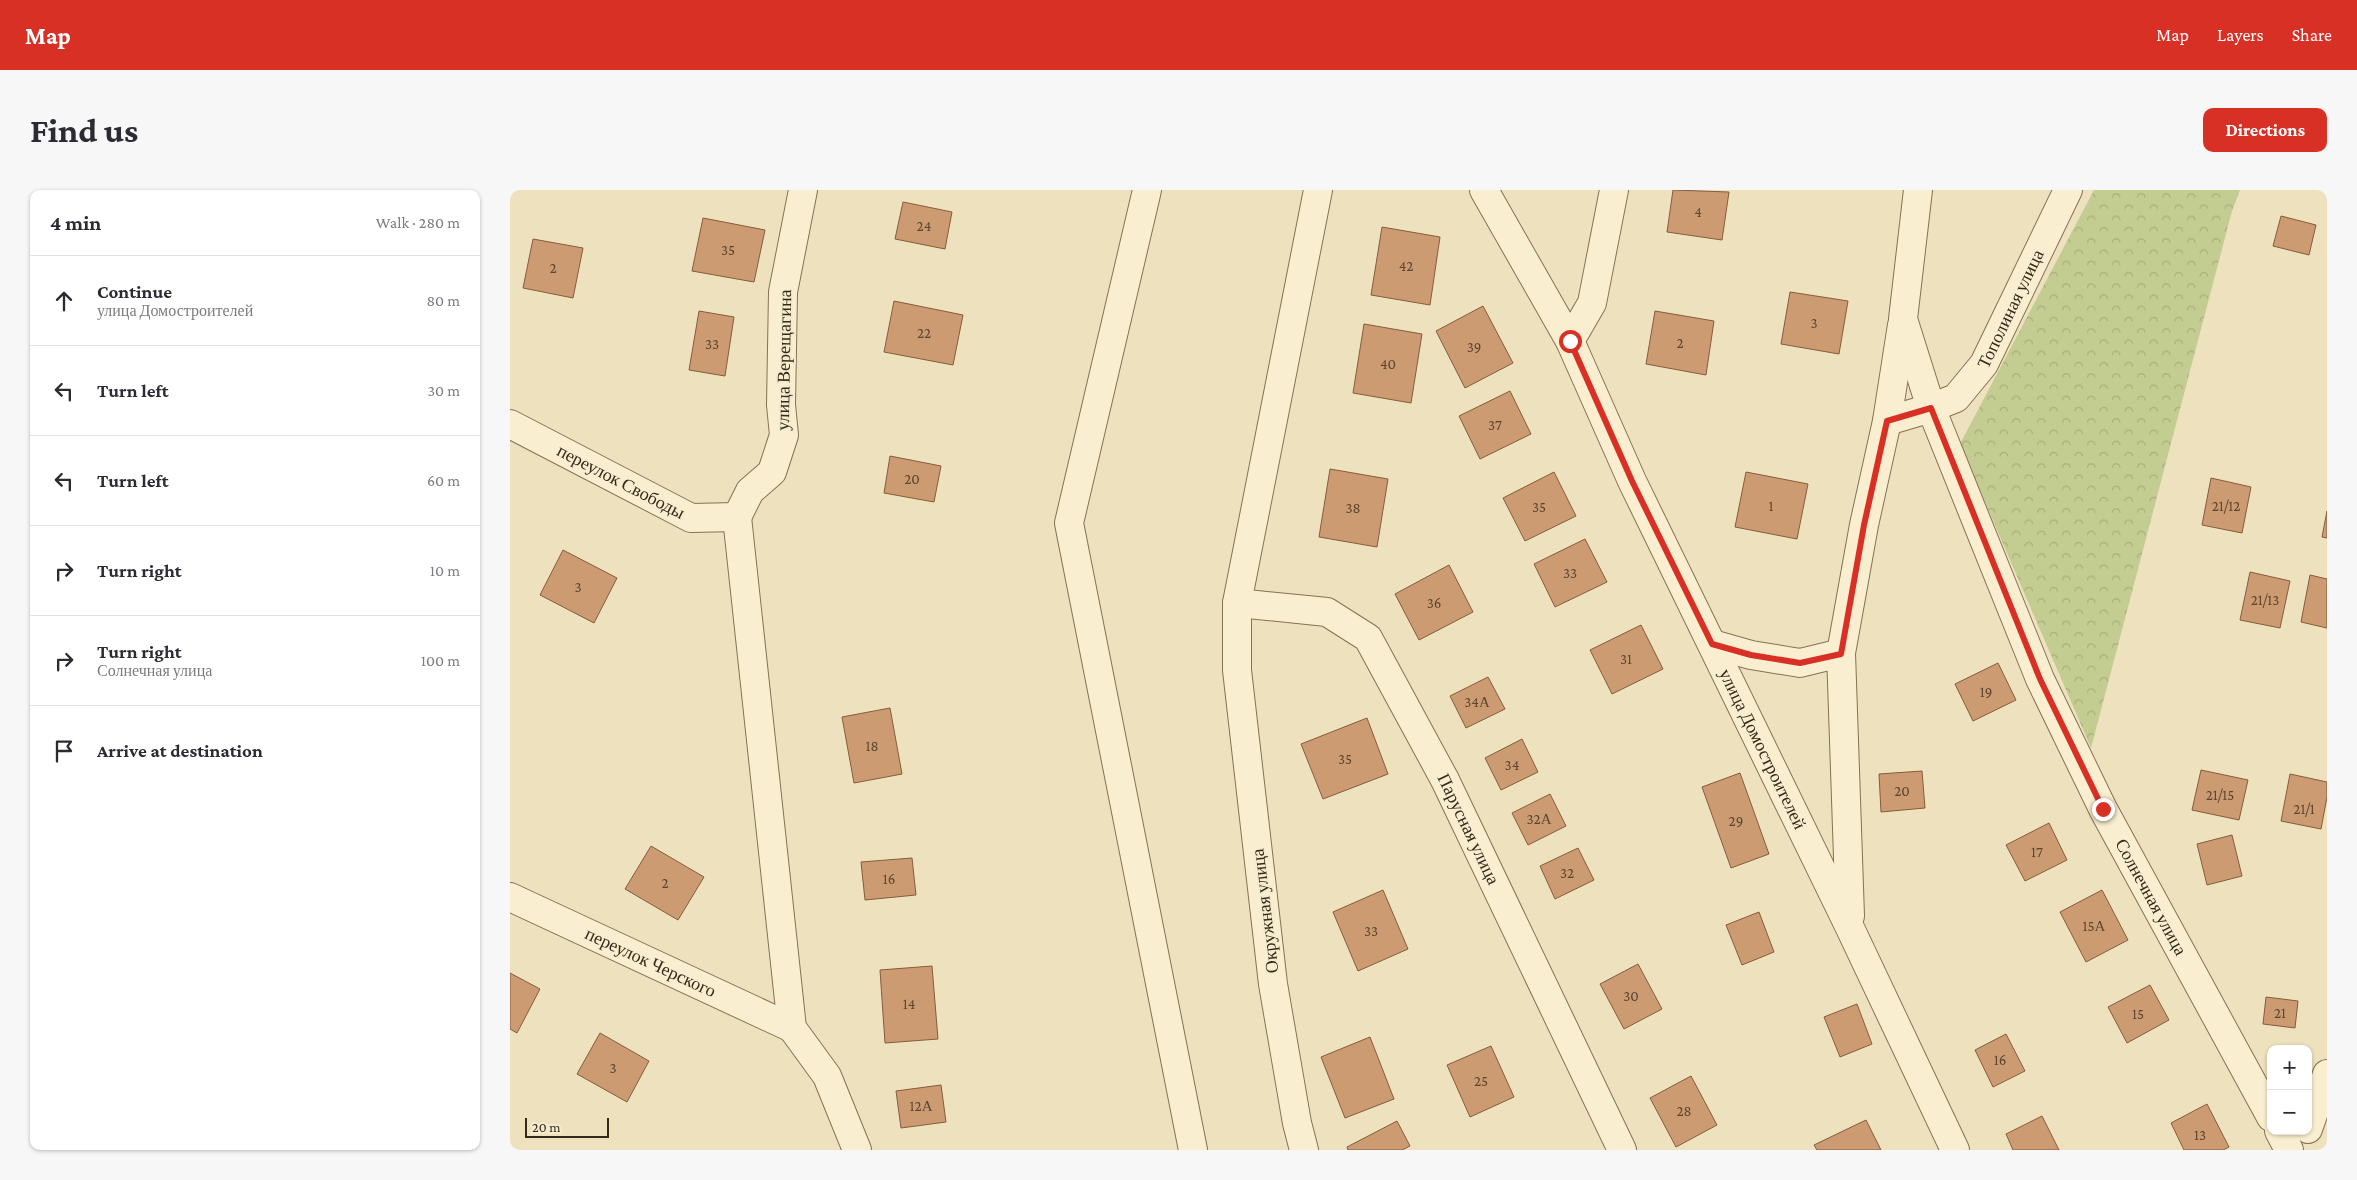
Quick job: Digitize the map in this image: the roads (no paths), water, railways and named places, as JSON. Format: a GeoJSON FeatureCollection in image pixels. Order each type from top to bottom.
{"type":"FeatureCollection","features":[{"type":"Feature","properties":{"kind":"street","name":"улица Верещагина"},"geometry":{"type":"LineString","coordinates":[[738,517],[750,491],[772,472],[784,435],[781,405],[783,292],[803,190]]}},
{"type":"Feature","properties":{"kind":"street"},"geometry":{"type":"LineString","coordinates":[[1147,190],[1068,523],[1192,1150]]}},
{"type":"Feature","properties":{"kind":"street","name":"Окружная улица"},"geometry":{"type":"LineString","coordinates":[[1304,1150],[1296,1123],[1273,984],[1237,670],[1237,603],[1318,190]]}},
{"type":"Feature","properties":{"kind":"street","name":"улица Домостроителей"},"geometry":{"type":"LineString","coordinates":[[1484,190],[1570,341],[1632,481],[1850,928],[1955,1150]]}},
{"type":"Feature","properties":{"kind":"street"},"geometry":{"type":"LineString","coordinates":[[1570,341],[1592,303],[1614,190]]}},
{"type":"Feature","properties":{"kind":"street","name":"Солнечная улица"},"geometry":{"type":"LineString","coordinates":[[1918,190],[1903,318],[1931,408],[2040,679],[2069,740],[2103,809],[2267,1109]]}},
{"type":"Feature","properties":{"kind":"street","name":"Тополиная улица"},"geometry":{"type":"LineString","coordinates":[[1887,421],[1931,408],[1956,398],[1984,364],[2068,190]]}},
{"type":"Feature","properties":{"kind":"street"},"geometry":{"type":"LineString","coordinates":[[1850,928],[1841,654],[1864,525],[1887,421],[1903,318]]}},
{"type":"Feature","properties":{"kind":"street","name":"переулок Свободы"},"geometry":{"type":"LineString","coordinates":[[510,424],[691,518],[738,517]]}},
{"type":"Feature","properties":{"kind":"street"},"geometry":{"type":"LineString","coordinates":[[738,517],[792,1028],[827,1076],[858,1150]]}},
{"type":"Feature","properties":{"kind":"street","name":"Парусная улица"},"geometry":{"type":"LineString","coordinates":[[1237,603],[1327,612],[1368,638],[1445,780],[1622,1150]]}},
{"type":"Feature","properties":{"kind":"street"},"geometry":{"type":"LineString","coordinates":[[1712,644],[1751,655],[1800,663],[1841,654]]}},
{"type":"Feature","properties":{"kind":"street","name":"переулок Черского"},"geometry":{"type":"LineString","coordinates":[[510,897],[792,1028]]}},
{"type":"Feature","properties":{"kind":"street"},"geometry":{"type":"LineString","coordinates":[[2312,1119],[2326,1081]]}},
{"type":"Feature","properties":{"kind":"street"},"geometry":{"type":"LineString","coordinates":[[2281,1135],[2289,1150]]}},
{"type":"Feature","properties":{"kind":"street"},"geometry":{"type":"LineString","coordinates":[[2301,1150],[2306,1135]]}}]}
